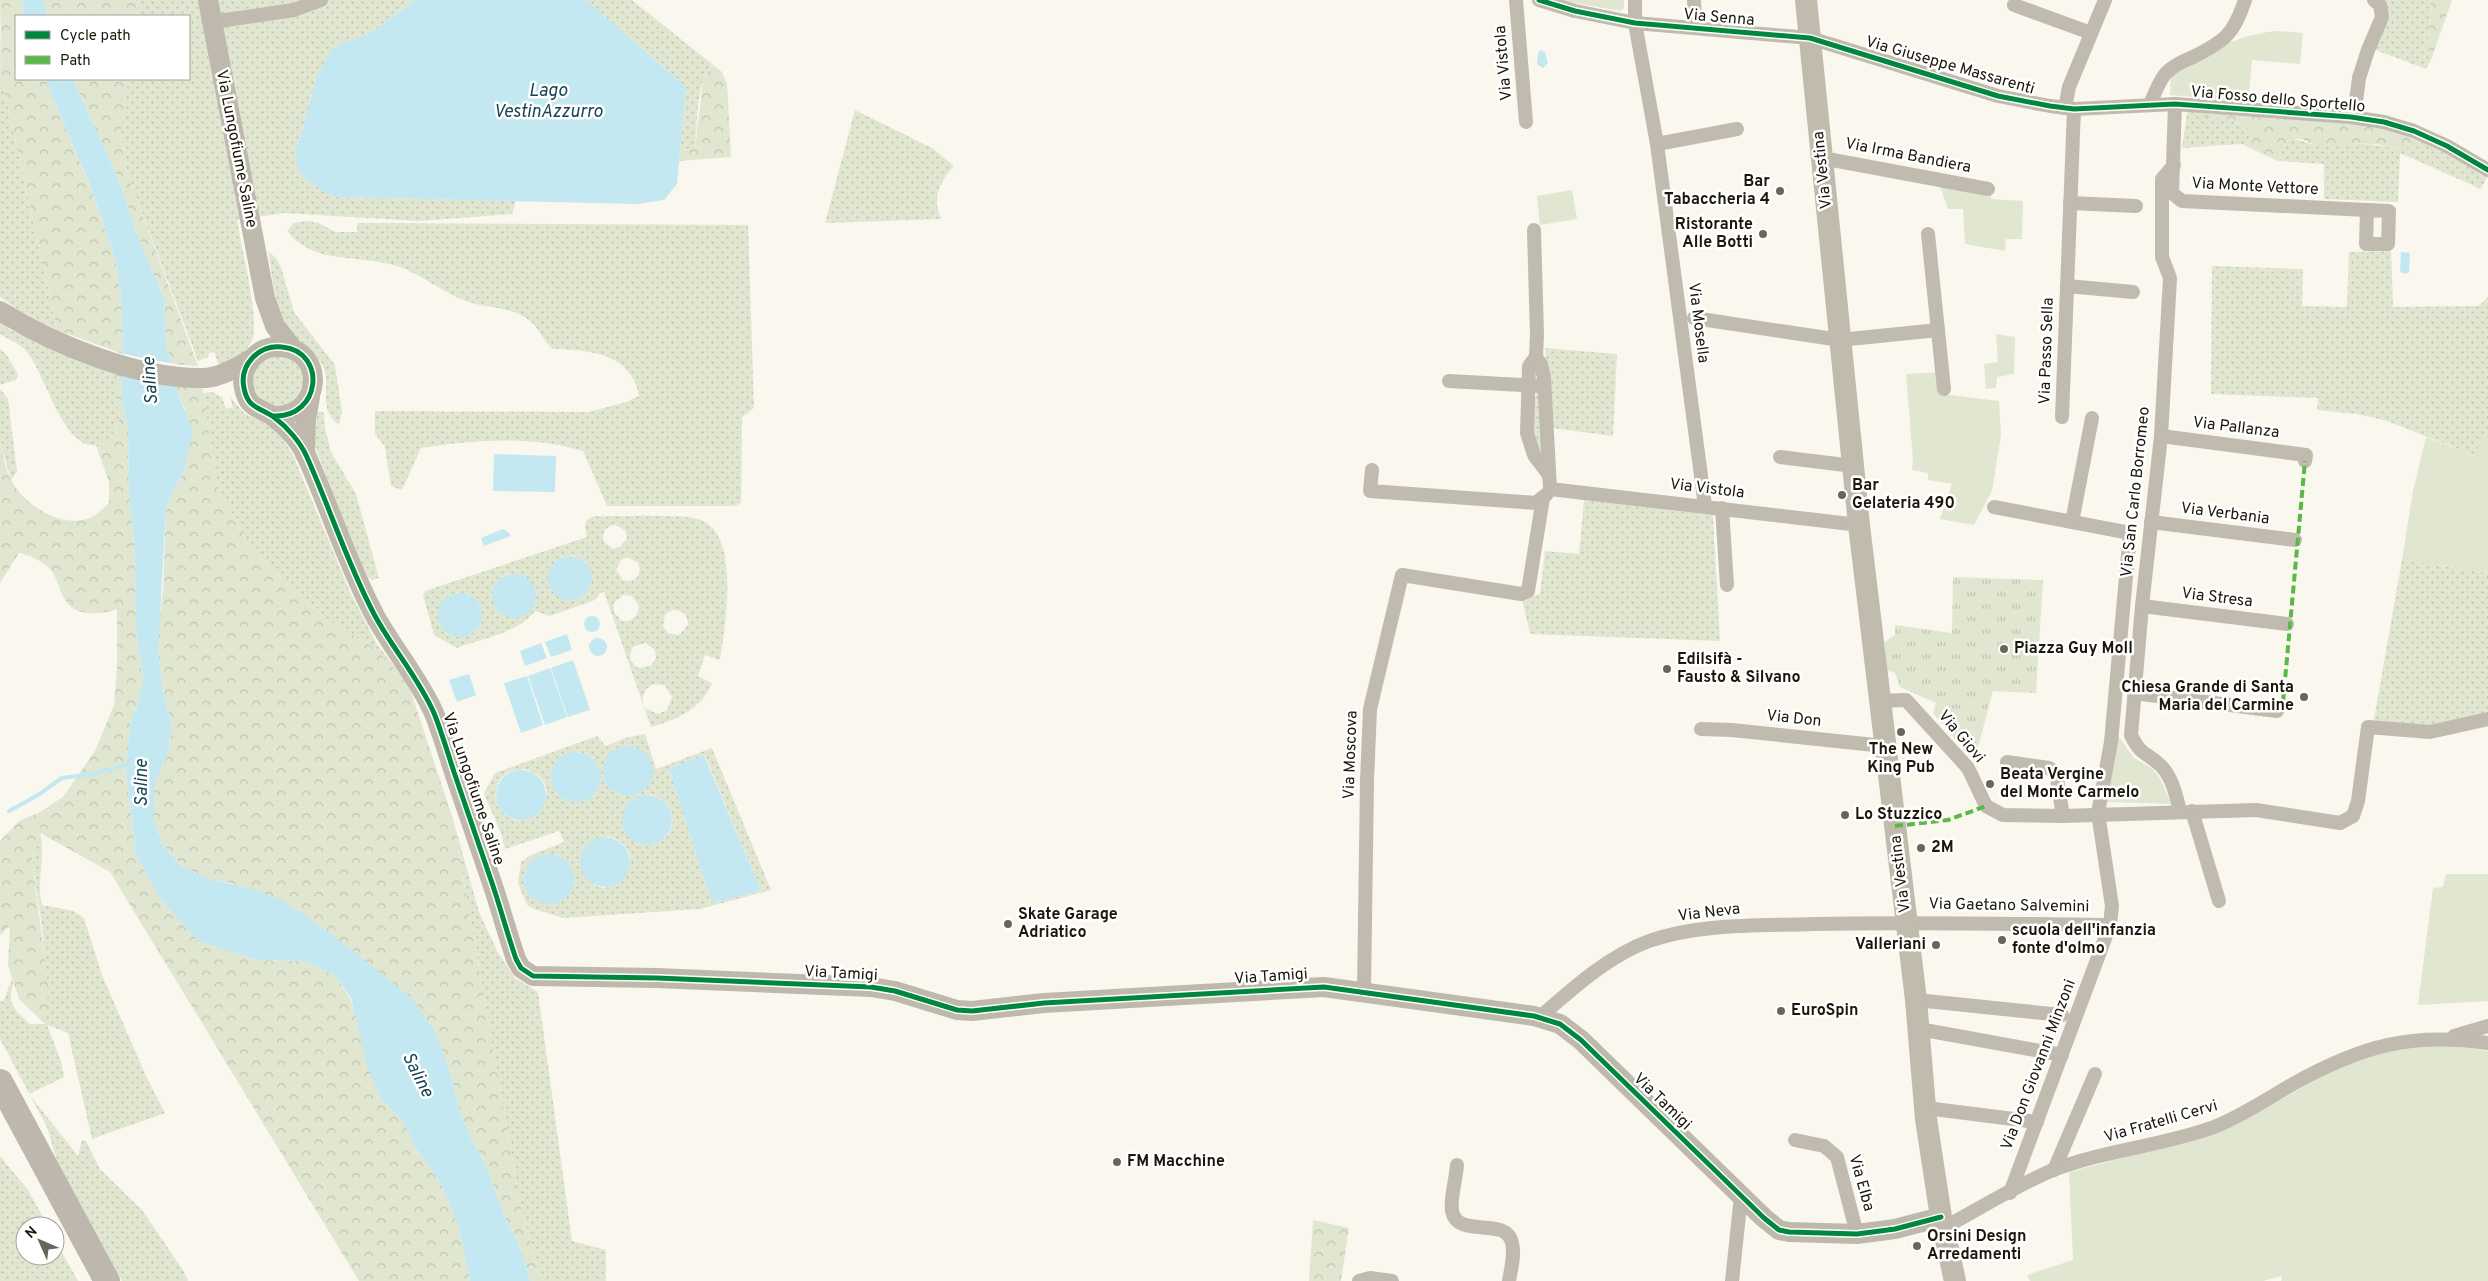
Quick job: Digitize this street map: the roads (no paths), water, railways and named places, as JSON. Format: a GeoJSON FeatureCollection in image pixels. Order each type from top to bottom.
{"type":"FeatureCollection","features":[{"type":"Feature","properties":{"kind":"highway"},"geometry":{"type":"LineString","coordinates":[[0,1082],[107,1281]]}},
{"type":"Feature","properties":{"kind":"highway"},"geometry":{"type":"LineString","coordinates":[[0,1116],[88,1281]]}},
{"type":"Feature","properties":{"kind":"main road","name":"Via Vestina"},"geometry":{"type":"LineString","coordinates":[[1806,0],[1859,526],[1916,1000],[1926,1108],[1942,1222],[1955,1281]]}},
{"type":"Feature","properties":{"kind":"street","name":"Via Lungofiume Saline"},"geometry":{"type":"LineString","coordinates":[[208,0],[265,298],[276,326],[294,350]]}},
{"type":"Feature","properties":{"kind":"street"},"geometry":{"type":"LineString","coordinates":[[212,22],[294,10],[321,0]]}},
{"type":"Feature","properties":{"kind":"street","name":"Via Vistola"},"geometry":{"type":"LineString","coordinates":[[1516,0],[1526,122]]}},
{"type":"Feature","properties":{"kind":"street","name":"Via Senna"},"geometry":{"type":"LineString","coordinates":[[1539,0],[1575,11],[1635,23],[1810,38]]}},
{"type":"Feature","properties":{"kind":"street","name":"Via Mosella"},"geometry":{"type":"LineString","coordinates":[[1634,0],[1635,23],[1657,144],[1704,506]]}},
{"type":"Feature","properties":{"kind":"street"},"geometry":{"type":"LineString","coordinates":[[1694,0],[1695,28]]}},
{"type":"Feature","properties":{"kind":"street","name":"Via Passo Sella"},"geometry":{"type":"LineString","coordinates":[[2062,417],[2070,203],[2069,87],[2105,0]]}},
{"type":"Feature","properties":{"kind":"street"},"geometry":{"type":"LineString","coordinates":[[2150,104],[2161,80],[2171,69],[2218,44],[2229,35],[2236,25],[2245,0]]}},
{"type":"Feature","properties":{"kind":"street"},"geometry":{"type":"LineString","coordinates":[[2355,109],[2362,69],[2382,17],[2380,5],[2374,0]]}},
{"type":"Feature","properties":{"kind":"street"},"geometry":{"type":"LineString","coordinates":[[2014,5],[2091,33]]}},
{"type":"Feature","properties":{"kind":"street","name":"Via Giuseppe Massarenti"},"geometry":{"type":"LineString","coordinates":[[1810,38],[2008,99],[2070,109],[2175,104]]}},
{"type":"Feature","properties":{"kind":"street","name":"Via Monte Vettore"},"geometry":{"type":"LineString","coordinates":[[2175,104],[2172,193],[2182,201],[2368,210]]}},
{"type":"Feature","properties":{"kind":"street","name":"Via Fosso dello Sportello"},"geometry":{"type":"LineString","coordinates":[[2175,104],[2351,117],[2384,122],[2414,130],[2447,146],[2488,170]]}},
{"type":"Feature","properties":{"kind":"street"},"geometry":{"type":"LineString","coordinates":[[1657,144],[1737,129]]}},
{"type":"Feature","properties":{"kind":"street","name":"Via Irma Bandiera"},"geometry":{"type":"LineString","coordinates":[[1822,158],[1988,189]]}},
{"type":"Feature","properties":{"kind":"street","name":"Via San Carlo Borromeo"},"geometry":{"type":"LineString","coordinates":[[2174,164],[2162,179],[2162,257],[2170,278],[2161,436],[2142,606],[2131,735],[2138,749],[2161,766],[2173,785],[2186,811],[2219,900]]}},
{"type":"Feature","properties":{"kind":"street"},"geometry":{"type":"LineString","coordinates":[[2070,203],[2136,206]]}},
{"type":"Feature","properties":{"kind":"street"},"geometry":{"type":"LineString","coordinates":[[1534,230],[1536,358],[1541,364],[1545,385],[1550,475],[1547,494]]}},
{"type":"Feature","properties":{"kind":"street"},"geometry":{"type":"LineString","coordinates":[[1928,234],[1944,389]]}},
{"type":"Feature","properties":{"kind":"street","name":"Via Passo Sella"},"geometry":{"type":"LineString","coordinates":[[2067,286],[2133,292]]}},
{"type":"Feature","properties":{"kind":"street","name":"Via Lungofiume Saline"},"geometry":{"type":"LineString","coordinates":[[252,358],[263,328],[265,298]]}},
{"type":"Feature","properties":{"kind":"street"},"geometry":{"type":"LineString","coordinates":[[7,316],[69,347],[107,360],[160,373],[213,379],[247,399],[258,410],[273,416],[292,414],[302,407],[310,397],[313,382],[306,360],[294,350],[273,346],[213,379]]}},
{"type":"Feature","properties":{"kind":"street"},"geometry":{"type":"LineString","coordinates":[[1694,318],[1840,340],[1938,330]]}},
{"type":"Feature","properties":{"kind":"street"},"geometry":{"type":"LineString","coordinates":[[247,399],[243,382],[246,366],[252,358]]}},
{"type":"Feature","properties":{"kind":"street"},"geometry":{"type":"LineString","coordinates":[[1536,358],[1529,366],[1527,434],[1534,455],[1550,475]]}},
{"type":"Feature","properties":{"kind":"street"},"geometry":{"type":"LineString","coordinates":[[1450,381],[1529,386],[1545,385]]}},
{"type":"Feature","properties":{"kind":"street","name":"Via Lungofiume Saline"},"geometry":{"type":"LineString","coordinates":[[305,454],[306,419],[310,397]]}},
{"type":"Feature","properties":{"kind":"street","name":"Via Lungofiume Saline"},"geometry":{"type":"LineString","coordinates":[[273,416],[291,434],[305,454],[367,600],[385,634],[420,684],[435,715],[511,944],[521,968]]}},
{"type":"Feature","properties":{"kind":"street"},"geometry":{"type":"LineString","coordinates":[[2072,522],[2092,418]]}},
{"type":"Feature","properties":{"kind":"street","name":"Via Pallanza"},"geometry":{"type":"LineString","coordinates":[[2161,436],[2306,458]]}},
{"type":"Feature","properties":{"kind":"street"},"geometry":{"type":"LineString","coordinates":[[1780,456],[1853,466]]}},
{"type":"Feature","properties":{"kind":"street","name":"Via Vistola"},"geometry":{"type":"LineString","coordinates":[[1372,470],[1370,491],[1536,502],[1547,494],[1704,506],[1859,526]]}},
{"type":"Feature","properties":{"kind":"street","name":"Via Moscova"},"geometry":{"type":"LineString","coordinates":[[1364,992],[1366,781],[1370,709],[1402,576],[1521,594],[1528,591],[1547,494]]}},
{"type":"Feature","properties":{"kind":"street"},"geometry":{"type":"LineString","coordinates":[[1722,508],[1727,585]]}},
{"type":"Feature","properties":{"kind":"street","name":"Via Don Giovanni Minzoni"},"geometry":{"type":"LineString","coordinates":[[1994,508],[2130,533],[2111,742],[2098,813],[2112,906],[2110,925],[2010,1193]]}},
{"type":"Feature","properties":{"kind":"street","name":"Via Verbania"},"geometry":{"type":"LineString","coordinates":[[2151,522],[2295,540]]}},
{"type":"Feature","properties":{"kind":"street","name":"Via Stresa"},"geometry":{"type":"LineString","coordinates":[[2142,606],[2287,624]]}},
{"type":"Feature","properties":{"kind":"street"},"geometry":{"type":"LineString","coordinates":[[2134,693],[2277,711]]}},
{"type":"Feature","properties":{"kind":"street","name":"Via Giovi"},"geometry":{"type":"LineString","coordinates":[[1879,701],[1906,700],[1968,768],[1986,806],[2003,815],[2063,816],[2098,813],[2256,810],[2340,823],[2353,816],[2358,801],[2368,727],[2430,732],[2488,719]]}},
{"type":"Feature","properties":{"kind":"street","name":"Via Don"},"geometry":{"type":"LineString","coordinates":[[1701,729],[1732,730],[1884,746]]}},
{"type":"Feature","properties":{"kind":"street","name":"Via Giovi"},"geometry":{"type":"LineString","coordinates":[[2007,762],[2049,768],[2056,773],[2063,816]]}},
{"type":"Feature","properties":{"kind":"street","name":"Via Gaetano Salvemini"},"geometry":{"type":"LineString","coordinates":[[1907,922],[2110,925]]}},
{"type":"Feature","properties":{"kind":"street","name":"Via Neva"},"geometry":{"type":"LineString","coordinates":[[1540,1017],[1581,983],[1615,959],[1637,946],[1668,936],[1725,927],[1907,922]]}},
{"type":"Feature","properties":{"kind":"street","name":"Via Tamigi"},"geometry":{"type":"LineString","coordinates":[[521,968],[532,976],[540,978],[657,978],[871,987],[895,990],[965,1011],[1044,1003],[1324,987],[1540,1017],[1560,1024],[1581,1040],[1741,1196],[1779,1230],[1794,1233],[1857,1234],[1942,1222]]}},
{"type":"Feature","properties":{"kind":"street"},"geometry":{"type":"LineString","coordinates":[[1916,1000],[2062,1015]]}},
{"type":"Feature","properties":{"kind":"street"},"geometry":{"type":"LineString","coordinates":[[2446,1038],[2488,1026]]}},
{"type":"Feature","properties":{"kind":"street"},"geometry":{"type":"LineString","coordinates":[[1919,1029],[2062,1055]]}},
{"type":"Feature","properties":{"kind":"street"},"geometry":{"type":"LineString","coordinates":[[2446,1038],[2488,1043]]}},
{"type":"Feature","properties":{"kind":"street","name":"Via Fratelli Cervi"},"geometry":{"type":"LineString","coordinates":[[1942,1222],[2010,1193],[2054,1170],[2182,1137],[2216,1126],[2253,1108],[2318,1070],[2365,1050],[2403,1041],[2446,1038]]}},
{"type":"Feature","properties":{"kind":"street"},"geometry":{"type":"LineString","coordinates":[[2054,1170],[2095,1074]]}},
{"type":"Feature","properties":{"kind":"street"},"geometry":{"type":"LineString","coordinates":[[1926,1108],[2037,1122]]}},
{"type":"Feature","properties":{"kind":"street","name":"Via Elba"},"geometry":{"type":"LineString","coordinates":[[1795,1140],[1824,1146],[1835,1155],[1857,1234]]}},
{"type":"Feature","properties":{"kind":"street"},"geometry":{"type":"LineString","coordinates":[[1457,1165],[1452,1208],[1454,1216],[1463,1225],[1499,1230],[1507,1234],[1513,1249],[1509,1281]]}},
{"type":"Feature","properties":{"kind":"street"},"geometry":{"type":"LineString","coordinates":[[1732,1281],[1741,1196]]}},
{"type":"Feature","properties":{"kind":"street"},"geometry":{"type":"LineString","coordinates":[[1360,1281],[1370,1278],[1392,1281]]}},
{"type":"Feature","properties":{"kind":"water"},"geometry":{"type":"Polygon","coordinates":[[[22,0],[44,0],[47,15],[24,15],[22,0]]]}},
{"type":"Feature","properties":{"kind":"water","name":"Lago VestinAzzurro"},"geometry":{"type":"Polygon","coordinates":[[[415,0],[586,0],[686,87],[677,184],[664,200],[637,204],[334,197],[306,180],[298,170],[295,155],[316,79],[330,51],[341,43],[371,33],[415,0]]]}},
{"type":"Feature","properties":{"kind":"water"},"geometry":{"type":"Polygon","coordinates":[[[1540,50],[1545,52],[1548,63],[1543,68],[1537,64],[1540,50]]]}},
{"type":"Feature","properties":{"kind":"water"},"geometry":{"type":"Polygon","coordinates":[[[45,80],[73,80],[120,183],[135,229],[164,298],[166,343],[172,364],[123,354],[121,296],[116,261],[92,190],[45,80]]]}},
{"type":"Feature","properties":{"kind":"water"},"geometry":{"type":"Polygon","coordinates":[[[2401,252],[2410,253],[2409,272],[2406,274],[2400,272],[2401,252]]]}},
{"type":"Feature","properties":{"kind":"water","name":"Saline"},"geometry":{"type":"Polygon","coordinates":[[[122,375],[175,385],[193,432],[184,470],[166,508],[158,653],[164,695],[172,724],[168,752],[154,790],[154,819],[161,844],[183,867],[210,879],[256,890],[281,900],[329,932],[412,998],[436,1034],[449,1068],[460,1112],[471,1139],[486,1165],[504,1215],[517,1240],[531,1281],[470,1281],[459,1228],[440,1182],[415,1146],[404,1123],[381,1099],[367,1065],[351,998],[334,975],[304,961],[257,960],[199,942],[161,900],[136,855],[126,771],[131,719],[137,707],[143,679],[136,629],[135,553],[129,493],[128,427],[121,398],[122,375]]]}},
{"type":"Feature","properties":{"kind":"water"},"geometry":{"type":"Polygon","coordinates":[[[494,454],[556,456],[555,492],[493,491],[494,454]]]}},
{"type":"Feature","properties":{"kind":"water"},"geometry":{"type":"Polygon","coordinates":[[[503,529],[511,536],[484,546],[481,538],[503,529]]]}},
{"type":"Feature","properties":{"kind":"water"},"geometry":{"type":"Polygon","coordinates":[[[574,556],[586,562],[591,569],[591,587],[586,594],[579,599],[566,600],[558,597],[551,590],[548,574],[551,566],[558,559],[574,556]]]}},
{"type":"Feature","properties":{"kind":"water"},"geometry":{"type":"Polygon","coordinates":[[[518,574],[530,580],[535,587],[535,605],[530,612],[523,617],[510,618],[502,615],[495,608],[492,592],[495,584],[502,577],[518,574]]]}},
{"type":"Feature","properties":{"kind":"water"},"geometry":{"type":"Polygon","coordinates":[[[464,593],[476,599],[481,606],[481,624],[476,631],[469,636],[456,637],[448,634],[441,627],[438,611],[441,603],[448,596],[464,593]]]}},
{"type":"Feature","properties":{"kind":"water"},"geometry":{"type":"Polygon","coordinates":[[[589,616],[595,616],[600,621],[598,630],[589,632],[584,627],[584,621],[589,616]]]}},
{"type":"Feature","properties":{"kind":"water"},"geometry":{"type":"Polygon","coordinates":[[[567,634],[572,650],[551,657],[545,642],[567,634]]]}},
{"type":"Feature","properties":{"kind":"water"},"geometry":{"type":"Polygon","coordinates":[[[598,638],[604,641],[607,647],[604,653],[598,656],[592,653],[589,647],[592,641],[598,638]]]}},
{"type":"Feature","properties":{"kind":"water"},"geometry":{"type":"Polygon","coordinates":[[[541,643],[547,658],[525,666],[520,651],[541,643]]]}},
{"type":"Feature","properties":{"kind":"water"},"geometry":{"type":"Polygon","coordinates":[[[573,660],[590,710],[568,717],[551,668],[573,660]]]}},
{"type":"Feature","properties":{"kind":"water"},"geometry":{"type":"Polygon","coordinates":[[[550,668],[567,717],[545,725],[528,676],[550,668]]]}},
{"type":"Feature","properties":{"kind":"water"},"geometry":{"type":"Polygon","coordinates":[[[469,674],[476,695],[457,702],[449,680],[469,674]]]}},
{"type":"Feature","properties":{"kind":"water"},"geometry":{"type":"Polygon","coordinates":[[[527,676],[543,725],[521,733],[504,683],[527,676]]]}},
{"type":"Feature","properties":{"kind":"water"},"geometry":{"type":"Polygon","coordinates":[[[623,746],[633,746],[646,753],[653,766],[653,776],[646,789],[633,796],[623,796],[614,792],[607,785],[603,776],[603,766],[607,757],[614,750],[623,746]]]}},
{"type":"Feature","properties":{"kind":"water"},"geometry":{"type":"Polygon","coordinates":[[[571,752],[581,752],[594,759],[601,772],[601,782],[594,795],[581,802],[571,802],[562,798],[555,791],[551,782],[551,772],[555,763],[562,756],[571,752]]]}},
{"type":"Feature","properties":{"kind":"water"},"geometry":{"type":"Polygon","coordinates":[[[704,755],[761,891],[712,903],[669,769],[704,755]]]}},
{"type":"Feature","properties":{"kind":"water"},"geometry":{"type":"Polygon","coordinates":[[[516,770],[526,770],[539,777],[546,790],[546,800],[539,813],[526,820],[516,820],[507,816],[500,809],[496,800],[496,790],[500,781],[507,774],[516,770]]]}},
{"type":"Feature","properties":{"kind":"water"},"geometry":{"type":"Polygon","coordinates":[[[642,795],[652,795],[665,802],[672,815],[672,825],[665,838],[652,845],[642,845],[633,841],[626,834],[622,825],[622,815],[626,806],[633,799],[642,795]]]}},
{"type":"Feature","properties":{"kind":"water"},"geometry":{"type":"Polygon","coordinates":[[[600,837],[610,837],[623,844],[630,857],[630,867],[623,880],[610,887],[600,887],[591,883],[584,876],[580,867],[580,857],[584,848],[591,841],[600,837]]]}},
{"type":"Feature","properties":{"kind":"water"},"geometry":{"type":"Polygon","coordinates":[[[544,854],[554,854],[567,861],[574,874],[574,884],[567,897],[554,904],[544,904],[535,900],[528,893],[524,884],[524,874],[528,865],[535,858],[544,854]]]}},
{"type":"Feature","properties":{"kind":"waterway","name":"Saline"},"geometry":{"type":"LineString","coordinates":[[9,811],[38,795],[62,778],[94,774],[131,763]]}},
{"type":"Feature","properties":{"kind":"place","name":"Bar Tabaccheria 4"},"geometry":{"type":"Point","coordinates":[1780,191]}},
{"type":"Feature","properties":{"kind":"place","name":"Ristorante Alle Botti"},"geometry":{"type":"Point","coordinates":[1763,234]}},
{"type":"Feature","properties":{"kind":"place","name":"Bar Gelateria 490"},"geometry":{"type":"Point","coordinates":[1842,495]}},
{"type":"Feature","properties":{"kind":"place","name":"Piazza Guy Moll"},"geometry":{"type":"Point","coordinates":[2004,649]}},
{"type":"Feature","properties":{"kind":"place","name":"Edilsifà - Fausto & Silvano"},"geometry":{"type":"Point","coordinates":[1667,669]}},
{"type":"Feature","properties":{"kind":"place","name":"Chiesa Grande di Santa Maria del Carmine"},"geometry":{"type":"Point","coordinates":[2304,697]}},
{"type":"Feature","properties":{"kind":"place","name":"The New King Pub"},"geometry":{"type":"Point","coordinates":[1901,732]}},
{"type":"Feature","properties":{"kind":"place","name":"Beata Vergine del Monte Carmelo"},"geometry":{"type":"Point","coordinates":[1990,784]}},
{"type":"Feature","properties":{"kind":"place","name":"Lo Stuzzico"},"geometry":{"type":"Point","coordinates":[1845,815]}},
{"type":"Feature","properties":{"kind":"place","name":"2M"},"geometry":{"type":"Point","coordinates":[1921,848]}},
{"type":"Feature","properties":{"kind":"place","name":"Skate Garage Adriatico"},"geometry":{"type":"Point","coordinates":[1008,924]}},
{"type":"Feature","properties":{"kind":"place","name":"scuola dell'infanzia fonte d'olmo"},"geometry":{"type":"Point","coordinates":[2002,940]}},
{"type":"Feature","properties":{"kind":"place","name":"Valleriani"},"geometry":{"type":"Point","coordinates":[1936,945]}},
{"type":"Feature","properties":{"kind":"place","name":"EuroSpin"},"geometry":{"type":"Point","coordinates":[1781,1011]}},
{"type":"Feature","properties":{"kind":"place","name":"FM Macchine"},"geometry":{"type":"Point","coordinates":[1117,1162]}},
{"type":"Feature","properties":{"kind":"place","name":"Orsini Design Arredamenti"},"geometry":{"type":"Point","coordinates":[1917,1246]}}]}
